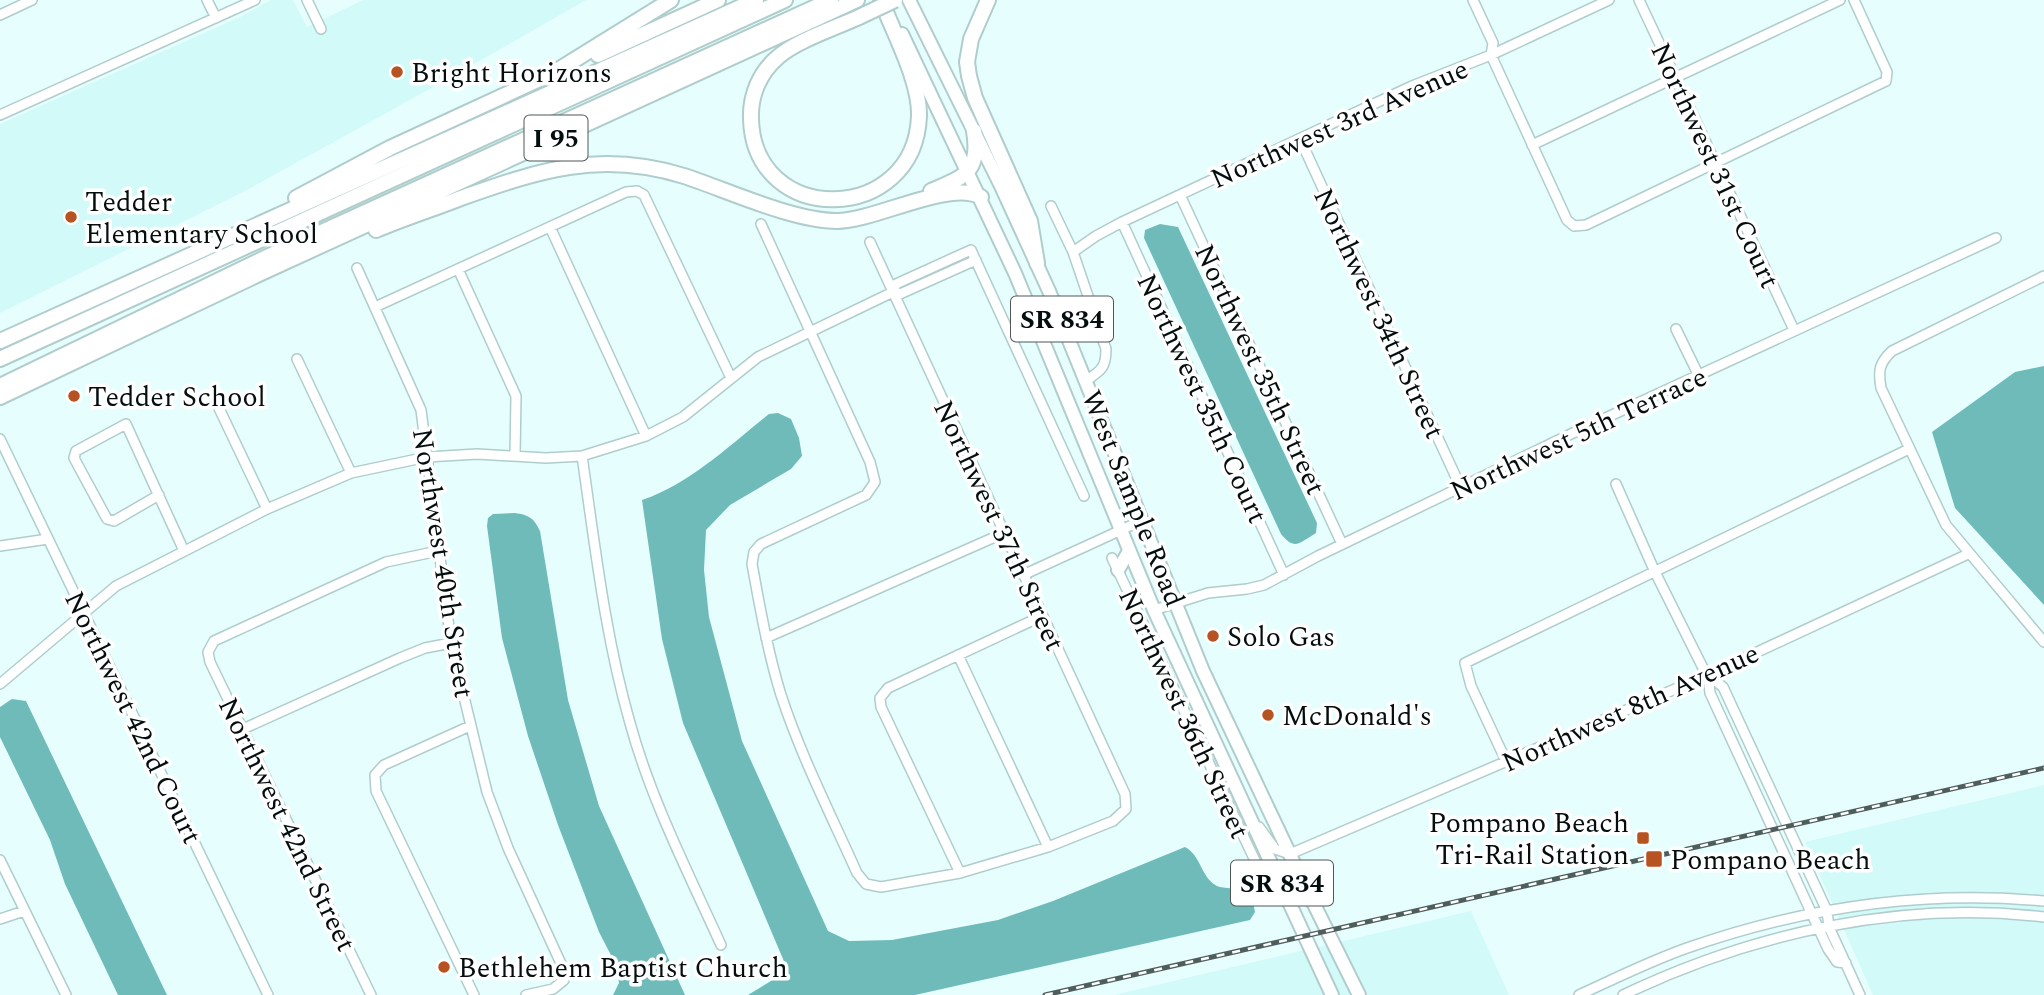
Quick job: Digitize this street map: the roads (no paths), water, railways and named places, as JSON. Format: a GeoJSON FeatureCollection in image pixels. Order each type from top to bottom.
{"type":"FeatureCollection","features":[{"type":"Feature","properties":{"kind":"highway"},"geometry":{"type":"LineString","coordinates":[[555,72],[671,0]]}},
{"type":"Feature","properties":{"kind":"highway"},"geometry":{"type":"LineString","coordinates":[[214,245],[390,148],[718,0]]}},
{"type":"Feature","properties":{"kind":"highway","name":"I 95"},"geometry":{"type":"LineString","coordinates":[[0,341],[757,0]]}},
{"type":"Feature","properties":{"kind":"highway"},"geometry":{"type":"LineString","coordinates":[[0,359],[785,0]]}},
{"type":"Feature","properties":{"kind":"highway"},"geometry":{"type":"LineString","coordinates":[[0,377],[831,0]]}},
{"type":"Feature","properties":{"kind":"highway"},"geometry":{"type":"LineString","coordinates":[[883,0],[916,89],[919,117],[915,143],[901,167],[872,191],[844,200],[810,197],[789,187],[772,174],[762,159],[752,132],[752,100],[758,82],[778,57],[796,45],[859,17],[895,0]]}},
{"type":"Feature","properties":{"kind":"highway"},"geometry":{"type":"LineString","coordinates":[[988,0],[971,39],[967,62],[969,76],[975,98],[1030,221],[1037,263]]}},
{"type":"Feature","properties":{"kind":"highway","name":"I 95"},"geometry":{"type":"LineString","coordinates":[[0,397],[261,273],[854,1]]}},
{"type":"Feature","properties":{"kind":"highway"},"geometry":{"type":"LineString","coordinates":[[925,198],[930,192],[969,171],[976,155],[974,131]]}},
{"type":"Feature","properties":{"kind":"highway"},"geometry":{"type":"LineString","coordinates":[[261,273],[287,270],[383,227],[525,175],[577,166],[614,164],[649,168],[827,221],[865,217],[925,198],[962,192],[981,197]]}},
{"type":"Feature","properties":{"kind":"highway"},"geometry":{"type":"LineString","coordinates":[[0,386],[271,255]]}},
{"type":"Feature","properties":{"kind":"main road","name":"West Sample Road"},"geometry":{"type":"LineString","coordinates":[[883,0],[981,197],[1033,314],[1154,610],[1332,995]]}},
{"type":"Feature","properties":{"kind":"main road","name":"West Sample Road"},"geometry":{"type":"LineString","coordinates":[[909,0],[1037,263],[1087,380],[1203,671],[1359,995]]}},
{"type":"Feature","properties":{"kind":"main road"},"geometry":{"type":"LineString","coordinates":[[1115,564],[1129,551]]}},
{"type":"Feature","properties":{"kind":"street"},"geometry":{"type":"LineString","coordinates":[[0,15],[32,0]]}},
{"type":"Feature","properties":{"kind":"street"},"geometry":{"type":"LineString","coordinates":[[207,0],[216,18]]}},
{"type":"Feature","properties":{"kind":"street"},"geometry":{"type":"LineString","coordinates":[[0,115],[255,0]]}},
{"type":"Feature","properties":{"kind":"street"},"geometry":{"type":"LineString","coordinates":[[307,0],[321,29]]}},
{"type":"Feature","properties":{"kind":"street"},"geometry":{"type":"LineString","coordinates":[[1473,0],[1493,43],[1491,55],[1567,220],[1574,226],[1586,225],[1886,81],[1887,72],[1854,0]]}},
{"type":"Feature","properties":{"kind":"street","name":"Northwest 3rd Avenue"},"geometry":{"type":"LineString","coordinates":[[1073,252],[1122,222],[1412,86],[1491,55],[1609,0]]}},
{"type":"Feature","properties":{"kind":"street","name":"Northwest 31st Court"},"geometry":{"type":"LineString","coordinates":[[1639,0],[1794,330]]}},
{"type":"Feature","properties":{"kind":"street"},"geometry":{"type":"LineString","coordinates":[[1532,145],[1840,0]]}},
{"type":"Feature","properties":{"kind":"street","name":"Northwest 34th Street"},"geometry":{"type":"LineString","coordinates":[[1300,139],[1461,488]]}},
{"type":"Feature","properties":{"kind":"street"},"geometry":{"type":"LineString","coordinates":[[375,307],[626,192],[637,191],[644,195],[731,378]]}},
{"type":"Feature","properties":{"kind":"street","name":"Northwest 35th Street"},"geometry":{"type":"LineString","coordinates":[[1180,195],[1342,544]]}},
{"type":"Feature","properties":{"kind":"street"},"geometry":{"type":"LineString","coordinates":[[1051,206],[1073,252],[1106,349],[1103,369],[1087,380]]}},
{"type":"Feature","properties":{"kind":"street","name":"Northwest 35th Court"},"geometry":{"type":"LineString","coordinates":[[1122,222],[1284,575]]}},
{"type":"Feature","properties":{"kind":"street"},"geometry":{"type":"LineString","coordinates":[[761,224],[870,462],[875,482],[866,495],[761,544],[754,552],[752,564],[766,638],[781,695],[797,738],[857,873],[866,884],[881,887],[960,873],[1048,847],[958,655]]}},
{"type":"Feature","properties":{"kind":"street"},"geometry":{"type":"LineString","coordinates":[[550,226],[646,436]]}},
{"type":"Feature","properties":{"kind":"street","name":"Northwest 5th Terrace"},"geometry":{"type":"LineString","coordinates":[[1154,610],[1208,593],[1256,587],[1284,575],[1342,544],[1573,433],[1996,238]]}},
{"type":"Feature","properties":{"kind":"street","name":"Northwest 37th Street"},"geometry":{"type":"LineString","coordinates":[[870,242],[1125,794],[1126,809],[1113,821],[1048,847]]}},
{"type":"Feature","properties":{"kind":"street"},"geometry":{"type":"LineString","coordinates":[[893,292],[896,284],[971,250],[1084,496]]}},
{"type":"Feature","properties":{"kind":"street"},"geometry":{"type":"LineString","coordinates":[[0,684],[116,586],[267,509],[351,473],[427,457],[477,454],[546,458],[582,456],[646,436],[683,417],[758,357],[893,292],[900,294],[976,260]]}},
{"type":"Feature","properties":{"kind":"street","name":"Northwest 40th Street"},"geometry":{"type":"LineString","coordinates":[[356,268],[421,410],[451,643],[487,792],[533,907],[563,968],[564,980],[553,989],[526,995]]}},
{"type":"Feature","properties":{"kind":"street"},"geometry":{"type":"LineString","coordinates":[[458,269],[516,396],[514,455]]}},
{"type":"Feature","properties":{"kind":"street"},"geometry":{"type":"LineString","coordinates":[[2044,276],[1892,351],[1882,361],[1878,374],[1881,388],[1946,525],[2044,642]]}},
{"type":"Feature","properties":{"kind":"street"},"geometry":{"type":"LineString","coordinates":[[1676,329],[1699,376]]}},
{"type":"Feature","properties":{"kind":"street"},"geometry":{"type":"LineString","coordinates":[[297,359],[351,473]]}},
{"type":"Feature","properties":{"kind":"street"},"geometry":{"type":"LineString","coordinates":[[216,402],[267,509]]}},
{"type":"Feature","properties":{"kind":"street"},"geometry":{"type":"LineString","coordinates":[[159,495],[114,521],[107,519],[74,458],[76,451],[126,424],[159,495],[184,551]]}},
{"type":"Feature","properties":{"kind":"street","name":"Northwest 42nd Court"},"geometry":{"type":"LineString","coordinates":[[0,439],[268,995]]}},
{"type":"Feature","properties":{"kind":"street"},"geometry":{"type":"LineString","coordinates":[[1506,761],[1471,686],[1465,663],[1909,449]]}},
{"type":"Feature","properties":{"kind":"street"},"geometry":{"type":"LineString","coordinates":[[582,456],[606,620],[630,724],[660,811],[721,945]]}},
{"type":"Feature","properties":{"kind":"street"},"geometry":{"type":"LineString","coordinates":[[1616,484],[1655,572],[1708,675],[1710,693],[1828,949],[1837,962],[1846,963]]}},
{"type":"Feature","properties":{"kind":"street"},"geometry":{"type":"LineString","coordinates":[[1023,575],[1143,520]]}},
{"type":"Feature","properties":{"kind":"street"},"geometry":{"type":"LineString","coordinates":[[766,638],[1004,534]]}},
{"type":"Feature","properties":{"kind":"street"},"geometry":{"type":"LineString","coordinates":[[0,546],[48,539]]}},
{"type":"Feature","properties":{"kind":"street","name":"Northwest 42nd Street"},"geometry":{"type":"LineString","coordinates":[[371,995],[210,662],[208,652],[214,641],[386,562],[438,551]]}},
{"type":"Feature","properties":{"kind":"street","name":"Northwest 8th Avenue"},"geometry":{"type":"LineString","coordinates":[[1290,854],[1708,675],[1968,554]]}},
{"type":"Feature","properties":{"kind":"street","name":"Northwest 36th Street"},"geometry":{"type":"LineString","coordinates":[[1115,564],[1258,867]]}},
{"type":"Feature","properties":{"kind":"street"},"geometry":{"type":"LineString","coordinates":[[960,873],[881,708],[880,698],[888,688],[1042,616]]}},
{"type":"Feature","properties":{"kind":"street"},"geometry":{"type":"LineString","coordinates":[[243,729],[400,658],[425,648],[451,643]]}},
{"type":"Feature","properties":{"kind":"street"},"geometry":{"type":"LineString","coordinates":[[1708,675],[1723,687],[1827,911],[1829,927],[1860,995]]}},
{"type":"Feature","properties":{"kind":"street"},"geometry":{"type":"LineString","coordinates":[[470,726],[384,765],[375,775],[376,791],[474,995]]}},
{"type":"Feature","properties":{"kind":"street"},"geometry":{"type":"LineString","coordinates":[[1235,818],[1250,814],[1275,849],[1290,854]]}},
{"type":"Feature","properties":{"kind":"street"},"geometry":{"type":"LineString","coordinates":[[0,860],[66,995]]}},
{"type":"Feature","properties":{"kind":"street"},"geometry":{"type":"LineString","coordinates":[[1579,995],[1683,949],[1764,923],[1813,913],[1911,900],[2011,898],[2044,901]]}},
{"type":"Feature","properties":{"kind":"street"},"geometry":{"type":"LineString","coordinates":[[0,919],[24,911]]}},
{"type":"Feature","properties":{"kind":"street"},"geometry":{"type":"LineString","coordinates":[[1623,995],[1689,965],[1735,949],[1829,927],[1922,914],[2013,913],[2044,917]]}},
{"type":"Feature","properties":{"kind":"water"},"geometry":{"type":"Polygon","coordinates":[[[1160,224],[1178,227],[1317,523],[1316,533],[1297,544],[1281,534],[1144,238],[1145,230],[1160,224]]]}},
{"type":"Feature","properties":{"kind":"water"},"geometry":{"type":"Polygon","coordinates":[[[2044,366],[2044,605],[1955,508],[1932,432],[2015,372],[2044,366]]]}},
{"type":"Feature","properties":{"kind":"water"},"geometry":{"type":"Polygon","coordinates":[[[778,413],[791,419],[799,438],[802,456],[791,469],[730,505],[706,530],[704,570],[709,617],[742,741],[828,931],[849,941],[892,940],[998,920],[1053,901],[1185,847],[1217,886],[1246,889],[1252,897],[1255,912],[1250,920],[915,995],[748,995],[774,979],[786,966],[683,723],[662,639],[642,500],[693,474],[769,414],[778,413]]]}},
{"type":"Feature","properties":{"kind":"water"},"geometry":{"type":"Polygon","coordinates":[[[515,513],[530,518],[540,531],[568,700],[599,806],[685,995],[613,995],[619,983],[616,965],[599,932],[558,825],[528,736],[502,638],[487,526],[488,518],[493,514],[515,513]]]}},
{"type":"Feature","properties":{"kind":"water"},"geometry":{"type":"Polygon","coordinates":[[[12,699],[26,701],[167,995],[118,995],[65,884],[50,840],[0,737],[0,707],[12,699]]]}},
{"type":"Feature","properties":{"kind":"railway"},"geometry":{"type":"LineString","coordinates":[[1045,995],[2044,768]]}},
{"type":"Feature","properties":{"kind":"place","name":"Bright Horizons"},"geometry":{"type":"Point","coordinates":[397,72]}},
{"type":"Feature","properties":{"kind":"place","name":"Tedder Elementary School"},"geometry":{"type":"Point","coordinates":[71,217]}},
{"type":"Feature","properties":{"kind":"place","name":"Tedder School"},"geometry":{"type":"Point","coordinates":[74,396]}},
{"type":"Feature","properties":{"kind":"place","name":"Solo Gas"},"geometry":{"type":"Point","coordinates":[1213,636]}},
{"type":"Feature","properties":{"kind":"place","name":"McDonald's"},"geometry":{"type":"Point","coordinates":[1268,715]}},
{"type":"Feature","properties":{"kind":"place","name":"Pompano Beach Tri-Rail Station"},"geometry":{"type":"Point","coordinates":[1643,838]}},
{"type":"Feature","properties":{"kind":"place","name":"Pompano Beach"},"geometry":{"type":"Point","coordinates":[1654,859]}},
{"type":"Feature","properties":{"kind":"place","name":"Bethlehem Baptist Church"},"geometry":{"type":"Point","coordinates":[444,967]}}]}
